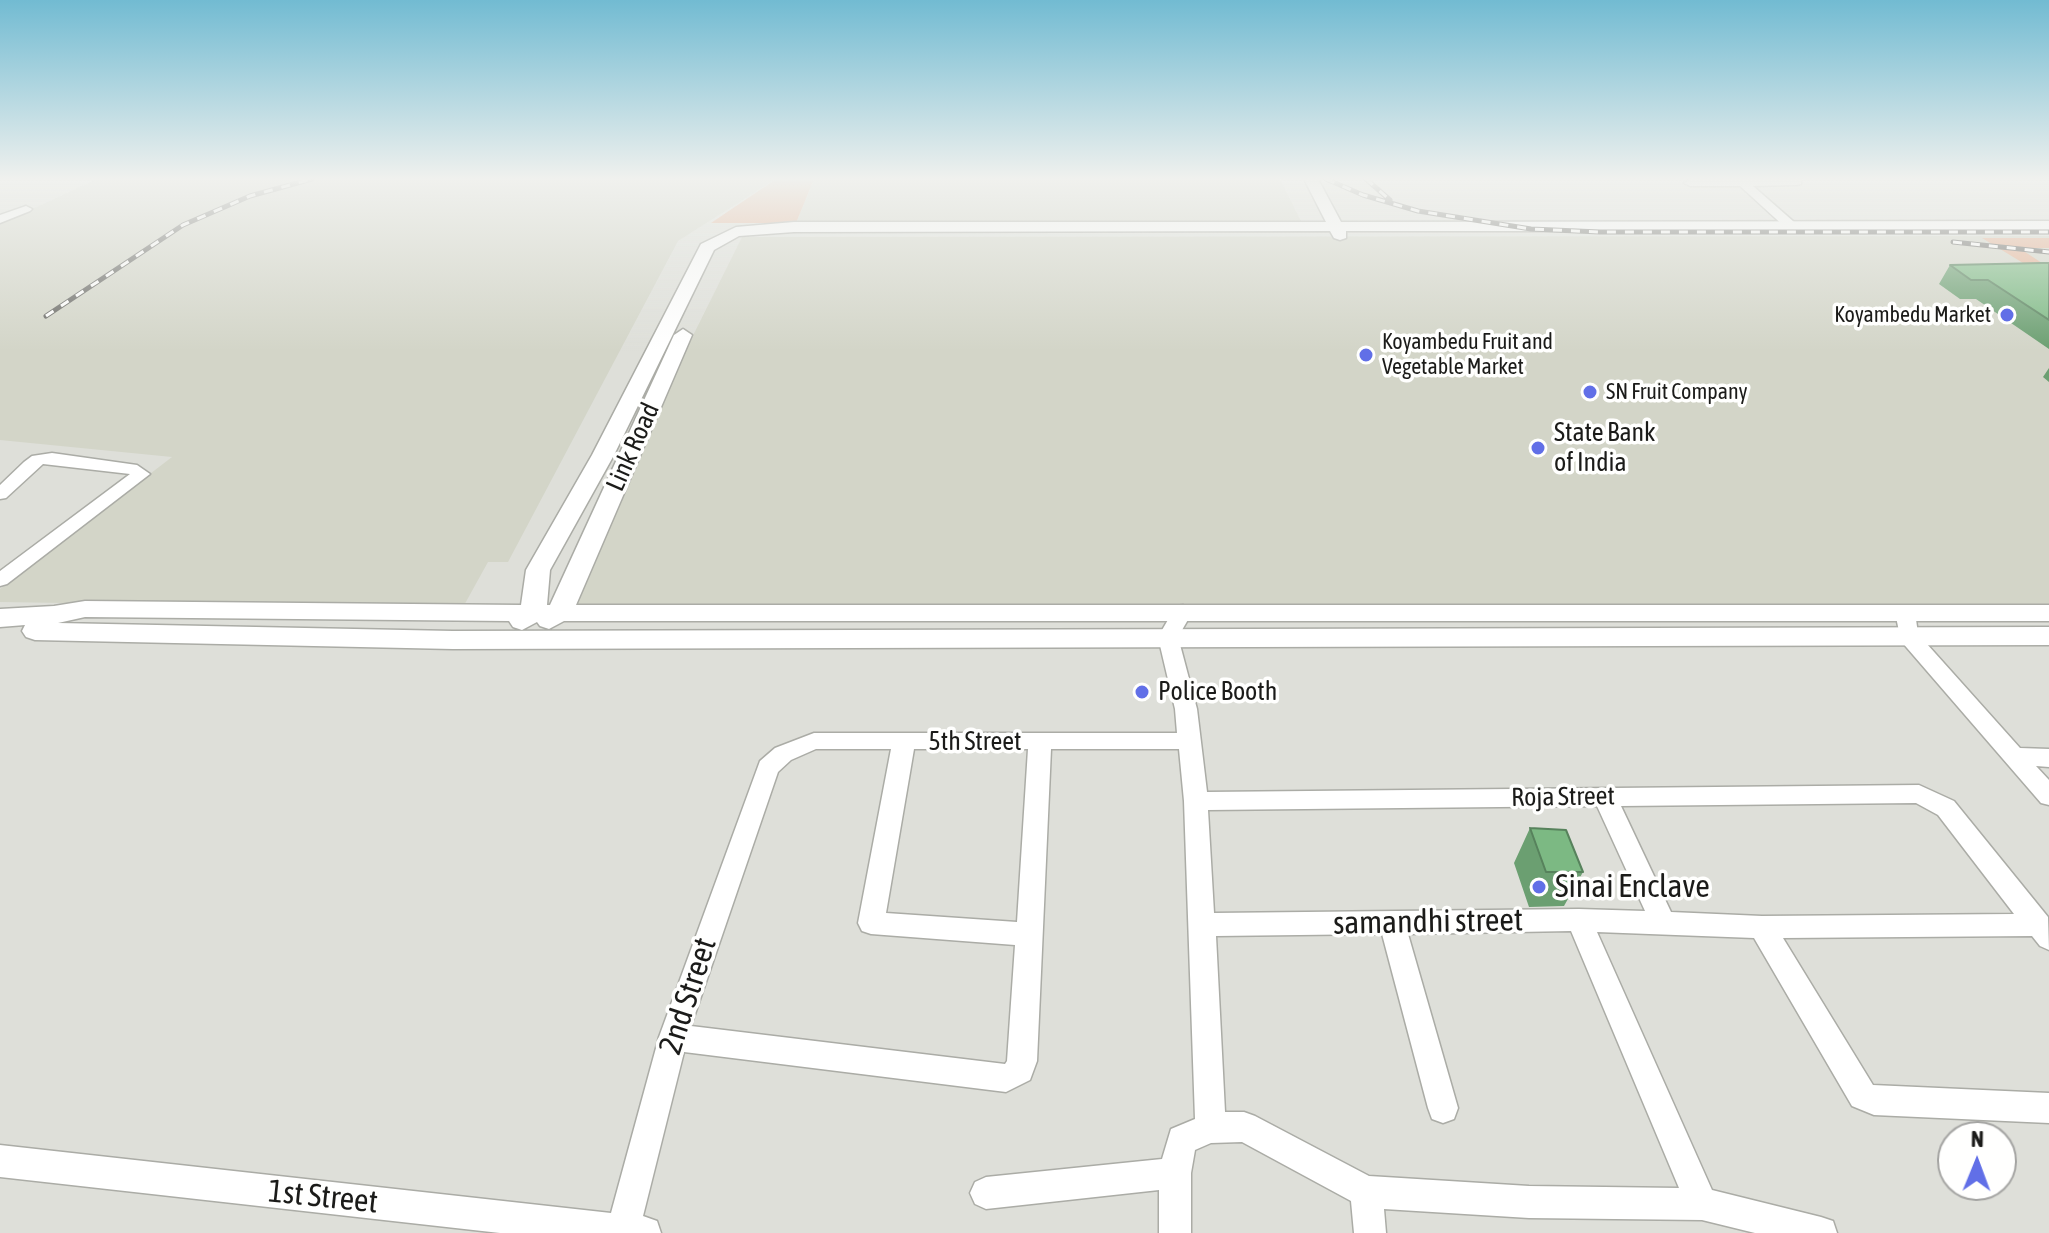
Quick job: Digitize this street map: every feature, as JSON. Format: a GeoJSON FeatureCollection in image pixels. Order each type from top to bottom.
{"type":"FeatureCollection","features":[{"type":"Feature","properties":{"kind":"street"},"geometry":{"type":"LineString","coordinates":[[514,638],[533,611],[538,570],[603,455],[707,247],[723,237]]}},
{"type":"Feature","properties":{"kind":"street","name":"Link Road"},"geometry":{"type":"LineString","coordinates":[[514,638],[560,611],[724,243],[735,237]]}},
{"type":"Feature","properties":{"kind":"street"},"geometry":{"type":"LineString","coordinates":[[0,494],[38,460],[52,458],[137,470],[141,474],[0,580]]}},
{"type":"Feature","properties":{"kind":"street"},"geometry":{"type":"LineString","coordinates":[[0,618],[54,615],[85,609],[1183,611],[1906,624],[2049,636]]}},
{"type":"Feature","properties":{"kind":"street"},"geometry":{"type":"LineString","coordinates":[[1183,611],[1168,637],[1190,741],[1196,801],[1211,1128]]}},
{"type":"Feature","properties":{"kind":"street"},"geometry":{"type":"LineString","coordinates":[[54,615],[35,631],[159,636],[514,638],[1168,637],[1906,624],[2049,613]]}},
{"type":"Feature","properties":{"kind":"street"},"geometry":{"type":"LineString","coordinates":[[1906,624],[2049,796]]}},
{"type":"Feature","properties":{"kind":"street","name":"5th Street"},"geometry":{"type":"LineString","coordinates":[[768,767],[783,754],[814,741],[1190,741]]}},
{"type":"Feature","properties":{"kind":"street"},"geometry":{"type":"LineString","coordinates":[[904,742],[871,923],[1030,934]]}},
{"type":"Feature","properties":{"kind":"street"},"geometry":{"type":"LineString","coordinates":[[673,1037],[1006,1078],[1020,1070],[1040,742]]}},
{"type":"Feature","properties":{"kind":"street"},"geometry":{"type":"LineString","coordinates":[[2016,756],[2049,758]]}},
{"type":"Feature","properties":{"kind":"street","name":"2nd Street"},"geometry":{"type":"LineString","coordinates":[[634,1232],[673,1037],[768,767]]}},
{"type":"Feature","properties":{"kind":"street","name":"Roja Street"},"geometry":{"type":"LineString","coordinates":[[1196,801],[1911,792],[1930,797],[1946,808],[2044,932]]}},
{"type":"Feature","properties":{"kind":"street"},"geometry":{"type":"LineString","coordinates":[[1605,797],[1663,922]]}},
{"type":"Feature","properties":{"kind":"street"},"geometry":{"type":"LineString","coordinates":[[1579,920],[1702,1204]]}},
{"type":"Feature","properties":{"kind":"street","name":"samandhi street"},"geometry":{"type":"LineString","coordinates":[[1202,925],[1579,920],[2044,932]]}},
{"type":"Feature","properties":{"kind":"street"},"geometry":{"type":"LineString","coordinates":[[1392,922],[1443,1108]]}},
{"type":"Feature","properties":{"kind":"street"},"geometry":{"type":"LineString","coordinates":[[1762,927],[1863,1096],[1874,1100],[2049,1108]]}},
{"type":"Feature","properties":{"kind":"street"},"geometry":{"type":"LineString","coordinates":[[1175,1233],[1175,1173],[1182,1140],[1211,1128],[1244,1127],[1366,1192],[1529,1202],[1702,1204],[1821,1233]]}},
{"type":"Feature","properties":{"kind":"street","name":"1st Street"},"geometry":{"type":"LineString","coordinates":[[0,1161],[634,1232]]}},
{"type":"Feature","properties":{"kind":"street"},"geometry":{"type":"LineString","coordinates":[[986,1193],[1175,1173]]}},
{"type":"Feature","properties":{"kind":"street"},"geometry":{"type":"LineString","coordinates":[[1366,1192],[1370,1233]]}},
{"type":"Feature","properties":{"kind":"shaded area"},"geometry":{"type":"Polygon","coordinates":[[[0,237],[685,237],[678,241],[508,562],[488,562],[462,609],[0,602],[0,589],[172,457],[0,440],[0,237]]]}},
{"type":"Feature","properties":{"kind":"shaded area","name":"Koyambedu Fruit and Vegetable Market"},"geometry":{"type":"Polygon","coordinates":[[[742,237],[2049,237],[2049,609],[557,609],[742,237]]]}},
{"type":"Feature","properties":{"kind":"shaded area"},"geometry":{"type":"Polygon","coordinates":[[[1982,238],[2049,238],[2049,248],[2019,248],[2042,263],[2023,263],[1982,238]]]}},
{"type":"Feature","properties":{"kind":"building"},"geometry":{"type":"Polygon","coordinates":[[[2049,263],[2049,320],[1988,280],[1971,280],[1950,265],[2049,263]]]}},
{"type":"Feature","properties":{"kind":"building"},"geometry":{"type":"Polygon","coordinates":[[[1530,828],[1566,830],[1583,872],[1546,872],[1530,828]]]}},
{"type":"Feature","properties":{"kind":"railway"},"geometry":{"type":"LineString","coordinates":[[46,316],[166,237]]}},
{"type":"Feature","properties":{"kind":"railway"},"geometry":{"type":"LineString","coordinates":[[1953,242],[2049,252]]}},
{"type":"Feature","properties":{"kind":"place","name":"Koyambedu Market"},"geometry":{"type":"Point","coordinates":[2007,315]}},
{"type":"Feature","properties":{"kind":"place","name":"Koyambedu Fruit and Vegetable Market"},"geometry":{"type":"Point","coordinates":[1366,355]}},
{"type":"Feature","properties":{"kind":"place","name":"SN Fruit Company"},"geometry":{"type":"Point","coordinates":[1590,392]}},
{"type":"Feature","properties":{"kind":"place","name":"State Bank of India"},"geometry":{"type":"Point","coordinates":[1538,448]}},
{"type":"Feature","properties":{"kind":"place","name":"Police Booth"},"geometry":{"type":"Point","coordinates":[1142,692]}},
{"type":"Feature","properties":{"kind":"place","name":"Sinai Enclave"},"geometry":{"type":"Point","coordinates":[1539,887]}}]}
